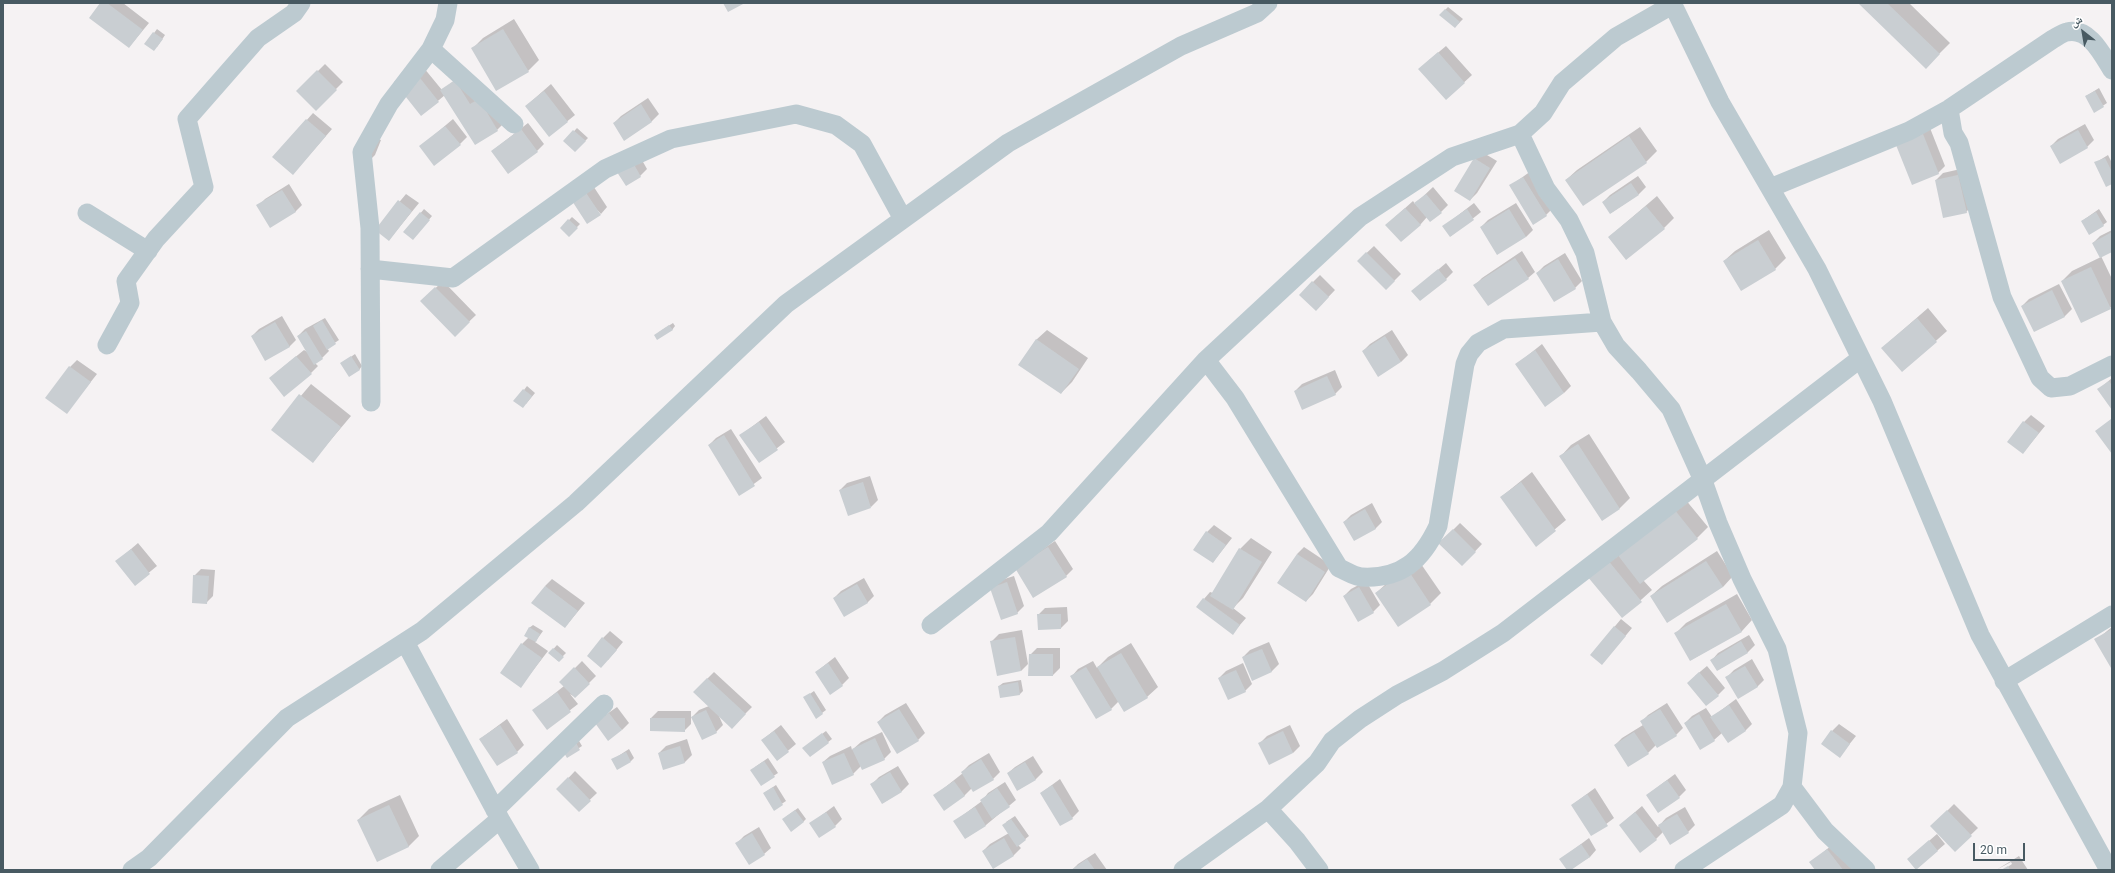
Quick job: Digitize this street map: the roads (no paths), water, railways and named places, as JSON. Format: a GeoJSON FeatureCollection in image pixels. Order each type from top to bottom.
{"type":"FeatureCollection","features":[{"type":"Feature","properties":{"kind":"street"},"geometry":{"type":"LineString","coordinates":[[107,345],[130,302],[126,281],[148,251],[204,187],[187,119],[258,38],[294,13],[301,3]]}},
{"type":"Feature","properties":{"kind":"street"},"geometry":{"type":"LineString","coordinates":[[371,402],[370,228],[362,152],[389,104],[432,49],[444,20],[448,3]]}},
{"type":"Feature","properties":{"kind":"street"},"geometry":{"type":"LineString","coordinates":[[132,870],[149,858],[287,718],[422,631],[576,503],[786,304],[1008,143],[1182,46],[1257,13],[1268,3]]}},
{"type":"Feature","properties":{"kind":"street"},"geometry":{"type":"LineString","coordinates":[[931,625],[1049,533],[1206,360],[1360,217],[1452,157],[1520,134],[1543,113],[1562,83],[1616,37],[1672,4],[1720,102],[1817,269],[1882,401],[1980,635],[2109,870]]}},
{"type":"Feature","properties":{"kind":"street"},"geometry":{"type":"LineString","coordinates":[[1770,188],[1910,131],[1949,109],[2053,39],[2067,32],[2080,33],[2090,39],[2112,70]]}},
{"type":"Feature","properties":{"kind":"street"},"geometry":{"type":"LineString","coordinates":[[432,49],[514,124]]}},
{"type":"Feature","properties":{"kind":"street"},"geometry":{"type":"LineString","coordinates":[[1949,109],[1953,133],[1959,143],[2002,297],[2040,378],[2051,388],[2070,386],[2112,365]]}},
{"type":"Feature","properties":{"kind":"street"},"geometry":{"type":"LineString","coordinates":[[370,269],[453,278],[605,169],[671,139],[796,114],[836,125],[862,144],[903,219]]}},
{"type":"Feature","properties":{"kind":"street"},"geometry":{"type":"LineString","coordinates":[[1520,134],[1546,189],[1569,220],[1585,252],[1602,322],[1616,346],[1640,371],[1671,409],[1702,478],[1718,523],[1742,579],[1777,649],[1798,733],[1792,787],[1782,805],[1684,870]]}},
{"type":"Feature","properties":{"kind":"street"},"geometry":{"type":"LineString","coordinates":[[87,214],[148,251]]}},
{"type":"Feature","properties":{"kind":"street"},"geometry":{"type":"LineString","coordinates":[[1206,360],[1234,398],[1339,568],[1361,577],[1392,574],[1415,562],[1430,543],[1438,526],[1465,364],[1469,354],[1478,343],[1504,329],[1602,322]]}},
{"type":"Feature","properties":{"kind":"street"},"geometry":{"type":"LineString","coordinates":[[1183,870],[1268,809],[1317,763],[1332,741],[1397,695],[1443,671],[1503,633],[1702,478],[1861,358]]}},
{"type":"Feature","properties":{"kind":"street"},"geometry":{"type":"LineString","coordinates":[[2004,681],[2112,615]]}},
{"type":"Feature","properties":{"kind":"street"},"geometry":{"type":"LineString","coordinates":[[405,642],[497,814],[530,870]]}},
{"type":"Feature","properties":{"kind":"street"},"geometry":{"type":"LineString","coordinates":[[440,870],[604,704]]}},
{"type":"Feature","properties":{"kind":"street"},"geometry":{"type":"LineString","coordinates":[[1792,787],[1825,831],[1866,870]]}},
{"type":"Feature","properties":{"kind":"street"},"geometry":{"type":"LineString","coordinates":[[1268,809],[1297,841],[1318,870]]}}]}
